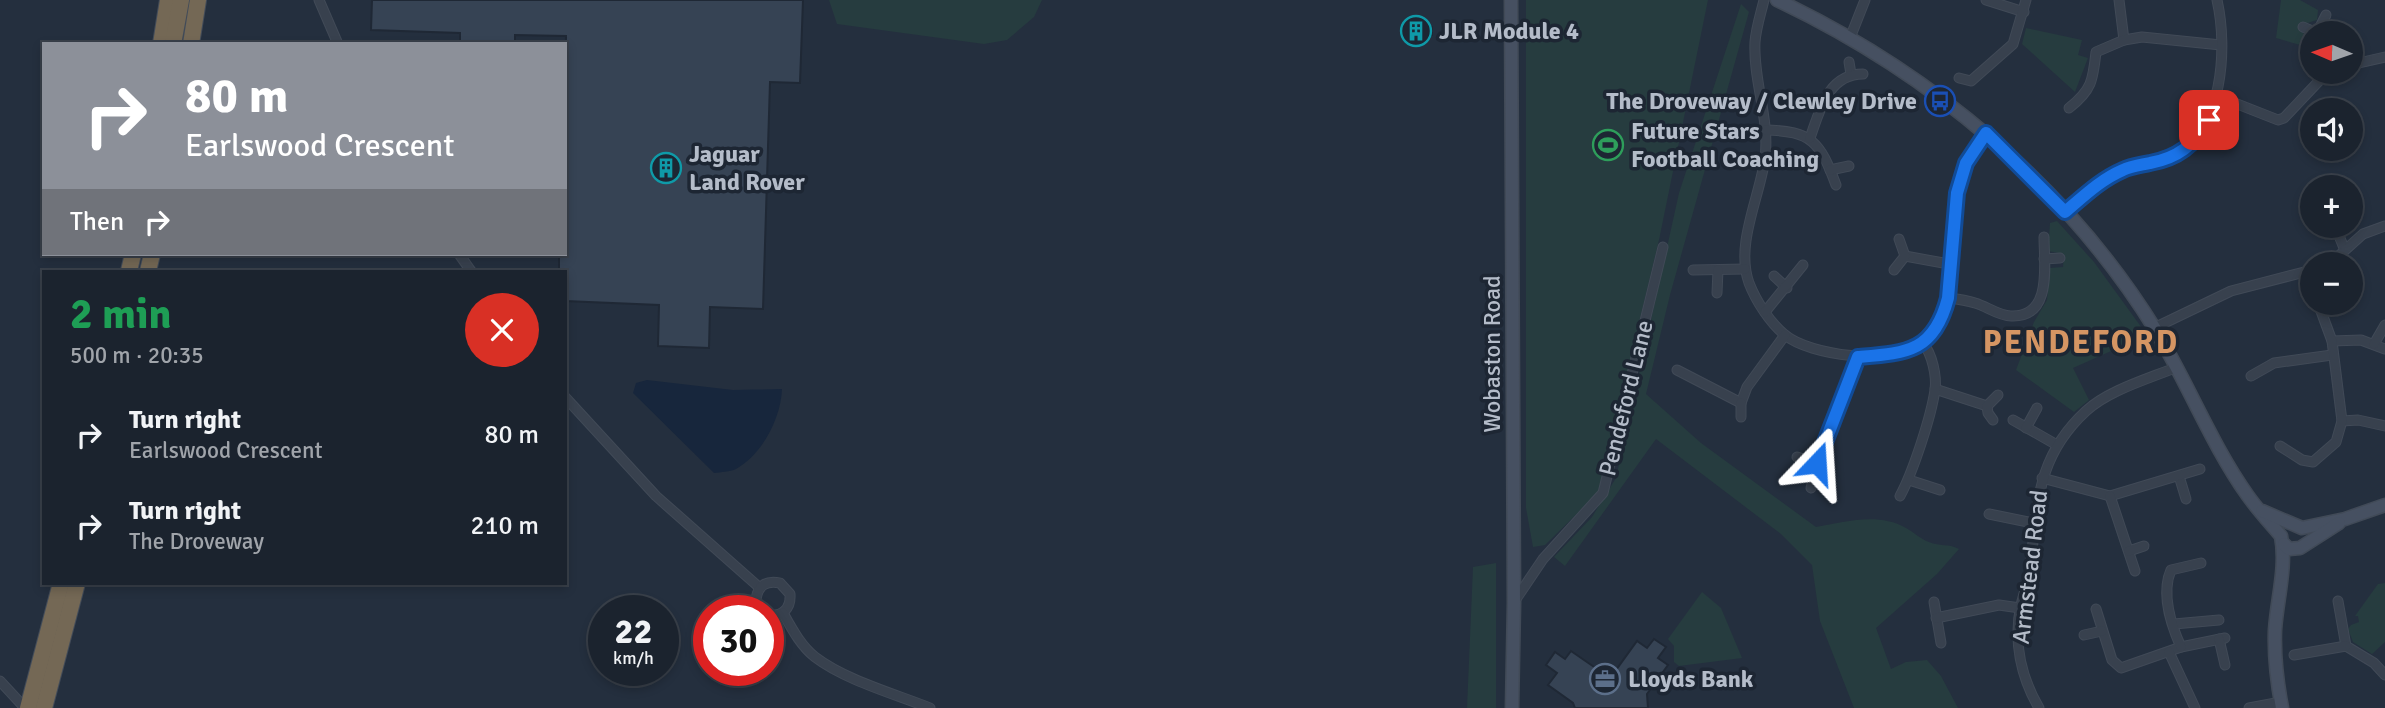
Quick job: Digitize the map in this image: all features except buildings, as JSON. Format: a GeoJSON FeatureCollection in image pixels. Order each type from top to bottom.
{"type":"FeatureCollection","features":[{"type":"Feature","properties":{"kind":"highway"},"geometry":{"type":"LineString","coordinates":[[160,42],[168,0]]}},
{"type":"Feature","properties":{"kind":"highway"},"geometry":{"type":"LineString","coordinates":[[173,42],[181,0]]}},
{"type":"Feature","properties":{"kind":"highway"},"geometry":{"type":"LineString","coordinates":[[191,42],[198,0]]}},
{"type":"Feature","properties":{"kind":"highway"},"geometry":{"type":"LineString","coordinates":[[27,708],[60,585]]}},
{"type":"Feature","properties":{"kind":"highway"},"geometry":{"type":"LineString","coordinates":[[44,708],[76,585]]}},
{"type":"Feature","properties":{"kind":"street"},"geometry":{"type":"LineString","coordinates":[[319,0],[337,42]]}},
{"type":"Feature","properties":{"kind":"street","name":"Wobaston Road"},"geometry":{"type":"LineString","coordinates":[[1511,0],[1514,603],[1512,708]]}},
{"type":"Feature","properties":{"kind":"street"},"geometry":{"type":"LineString","coordinates":[[1763,0],[1755,41],[1765,130],[1765,155],[1753,210],[1745,270],[1752,292],[1785,335],[1812,348],[1858,357],[1914,349],[1934,332],[1944,314],[1948,298],[1957,193],[1966,163],[1986,133]]}},
{"type":"Feature","properties":{"kind":"street"},"geometry":{"type":"LineString","coordinates":[[1777,0],[1850,38],[1932,91],[1986,133],[2065,212],[2121,278],[2177,367],[2235,477],[2290,549],[2301,546],[2345,519]]}},
{"type":"Feature","properties":{"kind":"street"},"geometry":{"type":"LineString","coordinates":[[1850,38],[1865,0]]}},
{"type":"Feature","properties":{"kind":"street"},"geometry":{"type":"LineString","coordinates":[[1986,0],[2024,12]]}},
{"type":"Feature","properties":{"kind":"street"},"geometry":{"type":"LineString","coordinates":[[1959,78],[1970,82],[2013,44],[2026,0]]}},
{"type":"Feature","properties":{"kind":"street"},"geometry":{"type":"LineString","coordinates":[[2119,0],[2124,40]]}},
{"type":"Feature","properties":{"kind":"street"},"geometry":{"type":"LineString","coordinates":[[2065,212],[2097,183],[2125,168],[2170,159],[2187,149],[2202,132],[2217,96],[2221,45],[2217,0]]}},
{"type":"Feature","properties":{"kind":"street"},"geometry":{"type":"LineString","coordinates":[[2323,21],[2326,15]]}},
{"type":"Feature","properties":{"kind":"street"},"geometry":{"type":"LineString","coordinates":[[2082,51],[2095,52],[2124,40],[2143,37],[2221,45]]}},
{"type":"Feature","properties":{"kind":"street"},"geometry":{"type":"LineString","coordinates":[[2068,108],[2084,97],[2092,82],[2095,52]]}},
{"type":"Feature","properties":{"kind":"street"},"geometry":{"type":"LineString","coordinates":[[2363,62],[2385,57]]}},
{"type":"Feature","properties":{"kind":"street"},"geometry":{"type":"LineString","coordinates":[[1849,62],[1852,74]]}},
{"type":"Feature","properties":{"kind":"street"},"geometry":{"type":"LineString","coordinates":[[1810,138],[1823,101],[1831,89],[1841,78],[1863,74]]}},
{"type":"Feature","properties":{"kind":"street"},"geometry":{"type":"LineString","coordinates":[[2217,96],[2278,120],[2284,118],[2316,84]]}},
{"type":"Feature","properties":{"kind":"street"},"geometry":{"type":"LineString","coordinates":[[1765,130],[1785,130],[1810,138],[1836,185]]}},
{"type":"Feature","properties":{"kind":"street"},"geometry":{"type":"LineString","coordinates":[[1830,170],[1849,166]]}},
{"type":"Feature","properties":{"kind":"street"},"geometry":{"type":"LineString","coordinates":[[2340,252],[2363,234],[2385,226]]}},
{"type":"Feature","properties":{"kind":"street"},"geometry":{"type":"LineString","coordinates":[[1948,298],[1974,302],[2010,316],[2030,311],[2042,298],[2044,237]]}},
{"type":"Feature","properties":{"kind":"street"},"geometry":{"type":"LineString","coordinates":[[2340,238],[2344,248]]}},
{"type":"Feature","properties":{"kind":"street"},"geometry":{"type":"LineString","coordinates":[[1899,239],[1905,257]]}},
{"type":"Feature","properties":{"kind":"street","name":"Pendeford Lane"},"geometry":{"type":"LineString","coordinates":[[1514,603],[1543,559],[1603,493],[1663,247]]}},
{"type":"Feature","properties":{"kind":"street"},"geometry":{"type":"LineString","coordinates":[[1905,257],[1950,264]]}},
{"type":"Feature","properties":{"kind":"street"},"geometry":{"type":"LineString","coordinates":[[1894,270],[1905,257]]}},
{"type":"Feature","properties":{"kind":"street"},"geometry":{"type":"LineString","coordinates":[[2044,259],[2060,258]]}},
{"type":"Feature","properties":{"kind":"street"},"geometry":{"type":"LineString","coordinates":[[1765,312],[1803,265]]}},
{"type":"Feature","properties":{"kind":"street"},"geometry":{"type":"LineString","coordinates":[[1693,270],[1745,270]]}},
{"type":"Feature","properties":{"kind":"street"},"geometry":{"type":"LineString","coordinates":[[1717,293],[1718,270]]}},
{"type":"Feature","properties":{"kind":"street"},"geometry":{"type":"LineString","coordinates":[[2154,328],[2231,291],[2300,273]]}},
{"type":"Feature","properties":{"kind":"street"},"geometry":{"type":"LineString","coordinates":[[1774,276],[1787,288]]}},
{"type":"Feature","properties":{"kind":"street"},"geometry":{"type":"LineString","coordinates":[[2280,446],[2302,460],[2313,461],[2336,442],[2342,421],[2342,407],[2332,341],[2322,315]]}},
{"type":"Feature","properties":{"kind":"street"},"geometry":{"type":"LineString","coordinates":[[2374,344],[2385,325]]}},
{"type":"Feature","properties":{"kind":"street"},"geometry":{"type":"LineString","coordinates":[[1741,417],[1741,403],[1747,387],[1785,335]]}},
{"type":"Feature","properties":{"kind":"street"},"geometry":{"type":"LineString","coordinates":[[2332,341],[2361,341],[2385,349]]}},
{"type":"Feature","properties":{"kind":"street"},"geometry":{"type":"LineString","coordinates":[[1900,496],[1909,480],[1935,389],[1929,350],[1923,342]]}},
{"type":"Feature","properties":{"kind":"street"},"geometry":{"type":"LineString","coordinates":[[2251,376],[2274,363],[2332,355]]}},
{"type":"Feature","properties":{"kind":"street"},"geometry":{"type":"LineString","coordinates":[[1811,488],[1817,463],[1858,357]]}},
{"type":"Feature","properties":{"kind":"street","name":"Armstead Road"},"geometry":{"type":"LineString","coordinates":[[2039,708],[2027,685],[2020,659],[2020,608],[2030,570],[2033,523],[2042,478],[2057,445],[2088,409],[2119,392],[2177,367]]}},
{"type":"Feature","properties":{"kind":"street"},"geometry":{"type":"LineString","coordinates":[[1677,370],[1741,403]]}},
{"type":"Feature","properties":{"kind":"street"},"geometry":{"type":"LineString","coordinates":[[1935,389],[1987,405]]}},
{"type":"Feature","properties":{"kind":"street"},"geometry":{"type":"LineString","coordinates":[[1987,405],[1998,395]]}},
{"type":"Feature","properties":{"kind":"street"},"geometry":{"type":"LineString","coordinates":[[567,399],[656,496],[760,588]]}},
{"type":"Feature","properties":{"kind":"street"},"geometry":{"type":"LineString","coordinates":[[1987,405],[1993,420]]}},
{"type":"Feature","properties":{"kind":"street"},"geometry":{"type":"LineString","coordinates":[[2026,428],[2037,408]]}},
{"type":"Feature","properties":{"kind":"street"},"geometry":{"type":"LineString","coordinates":[[2013,420],[2057,445]]}},
{"type":"Feature","properties":{"kind":"street"},"geometry":{"type":"LineString","coordinates":[[2342,421],[2358,420],[2385,426]]}},
{"type":"Feature","properties":{"kind":"street"},"geometry":{"type":"LineString","coordinates":[[1797,457],[1817,463]]}},
{"type":"Feature","properties":{"kind":"street"},"geometry":{"type":"LineString","coordinates":[[2042,478],[2110,496],[2200,469]]}},
{"type":"Feature","properties":{"kind":"street"},"geometry":{"type":"LineString","coordinates":[[2179,476],[2186,499]]}},
{"type":"Feature","properties":{"kind":"street"},"geometry":{"type":"LineString","coordinates":[[1909,480],[1940,490]]}},
{"type":"Feature","properties":{"kind":"street"},"geometry":{"type":"LineString","coordinates":[[2110,496],[2135,571]]}},
{"type":"Feature","properties":{"kind":"street"},"geometry":{"type":"LineString","coordinates":[[2249,708],[2281,705],[2275,663],[2275,629],[2285,529],[2345,519],[2385,505]]}},
{"type":"Feature","properties":{"kind":"street"},"geometry":{"type":"LineString","coordinates":[[2259,509],[2297,526],[2306,534],[2281,586]]}},
{"type":"Feature","properties":{"kind":"street"},"geometry":{"type":"LineString","coordinates":[[1989,514],[2033,523]]}},
{"type":"Feature","properties":{"kind":"street"},"geometry":{"type":"LineString","coordinates":[[2129,551],[2144,546]]}},
{"type":"Feature","properties":{"kind":"street"},"geometry":{"type":"LineString","coordinates":[[2181,647],[2166,598],[2171,570],[2201,563]]}},
{"type":"Feature","properties":{"kind":"street"},"geometry":{"type":"LineString","coordinates":[[757,595],[760,588],[773,581],[787,587],[791,601],[784,612]]}},
{"type":"Feature","properties":{"kind":"street"},"geometry":{"type":"LineString","coordinates":[[2337,601],[2346,646]]}},
{"type":"Feature","properties":{"kind":"street"},"geometry":{"type":"LineString","coordinates":[[1934,602],[1941,643]]}},
{"type":"Feature","properties":{"kind":"street"},"geometry":{"type":"LineString","coordinates":[[1936,618],[1999,605],[2020,608]]}},
{"type":"Feature","properties":{"kind":"street"},"geometry":{"type":"LineString","coordinates":[[2096,609],[2112,660],[2121,668],[2181,647],[2222,639],[2225,665]]}},
{"type":"Feature","properties":{"kind":"street"},"geometry":{"type":"LineString","coordinates":[[784,615],[803,645],[816,658],[930,708]]}},
{"type":"Feature","properties":{"kind":"street"},"geometry":{"type":"LineString","coordinates":[[2174,624],[2219,620]]}},
{"type":"Feature","properties":{"kind":"street"},"geometry":{"type":"LineString","coordinates":[[2084,635],[2102,631]]}},
{"type":"Feature","properties":{"kind":"street"},"geometry":{"type":"LineString","coordinates":[[2294,655],[2346,646],[2374,663],[2385,674]]}},
{"type":"Feature","properties":{"kind":"street"},"geometry":{"type":"LineString","coordinates":[[2169,652],[2195,708]]}},
{"type":"Feature","properties":{"kind":"street"},"geometry":{"type":"LineString","coordinates":[[0,681],[27,708]]}},
{"type":"Feature","properties":{"kind":"green space"},"geometry":{"type":"Polygon","coordinates":[[[829,0],[1042,0],[1034,17],[1007,40],[984,44],[837,24],[829,0]]]}},
{"type":"Feature","properties":{"kind":"green space"},"geometry":{"type":"Polygon","coordinates":[[[1526,0],[1708,0],[1659,240],[1598,493],[1545,545],[1533,547],[1526,508],[1526,0]]]}},
{"type":"Feature","properties":{"kind":"green space"},"geometry":{"type":"Polygon","coordinates":[[[2281,0],[2300,0],[2318,10],[2317,20],[2300,21],[2300,45],[2276,38],[2281,0]]]}},
{"type":"Feature","properties":{"kind":"green space"},"geometry":{"type":"Polygon","coordinates":[[[1741,4],[1749,12],[1670,295],[1646,394],[1701,443],[1816,527],[1850,521],[1884,520],[1906,528],[1929,542],[1959,549],[1937,574],[1876,628],[1891,669],[1906,662],[1927,660],[1941,676],[1958,708],[1854,708],[1820,621],[1812,565],[1781,534],[1656,439],[1565,566],[1554,557],[1592,517],[1616,478],[1679,193],[1741,4]]]}},
{"type":"Feature","properties":{"kind":"green space"},"geometry":{"type":"Polygon","coordinates":[[[2026,28],[2082,40],[2078,55],[2088,58],[2075,92],[2022,44],[2026,28]]]}},
{"type":"Feature","properties":{"kind":"green space"},"geometry":{"type":"Polygon","coordinates":[[[2057,221],[2094,262],[2147,335],[2073,368],[2089,400],[2074,412],[2016,370],[2034,322],[2047,300],[2050,268],[2063,267],[2064,254],[2048,251],[2050,223],[2057,221]]]}},
{"type":"Feature","properties":{"kind":"green space"},"geometry":{"type":"Polygon","coordinates":[[[1496,563],[1496,708],[1467,708],[1473,567],[1496,563]]]}},
{"type":"Feature","properties":{"kind":"green space"},"geometry":{"type":"Polygon","coordinates":[[[2385,583],[2385,642],[2372,654],[2353,642],[2348,629],[2359,622],[2358,616],[2355,616],[2378,584],[2385,583]]]}},
{"type":"Feature","properties":{"kind":"green space"},"geometry":{"type":"Polygon","coordinates":[[[1702,592],[1721,608],[1742,658],[1679,666],[1674,662],[1674,646],[1668,639],[1702,592]]]}},
{"type":"Feature","properties":{"kind":"water"},"geometry":{"type":"Polygon","coordinates":[[[647,380],[733,390],[782,389],[781,400],[774,423],[754,455],[736,469],[714,473],[633,393],[636,383],[647,380]]]}},
{"type":"Feature","properties":{"kind":"place","name":"JLR Module 4"},"geometry":{"type":"Point","coordinates":[1416,31]}},
{"type":"Feature","properties":{"kind":"place","name":"The Droveway / Clewley Drive"},"geometry":{"type":"Point","coordinates":[1940,101]}},
{"type":"Feature","properties":{"kind":"place","name":"Future Stars Football Coaching"},"geometry":{"type":"Point","coordinates":[1608,145]}},
{"type":"Feature","properties":{"kind":"place","name":"Jaguar Land Rover"},"geometry":{"type":"Point","coordinates":[666,168]}},
{"type":"Feature","properties":{"kind":"place","name":"Lloyds Bank"},"geometry":{"type":"Point","coordinates":[1605,679]}},
{"type":"Feature","properties":{"kind":"district","name":"PENDEFORD"},"geometry":{"type":"Point","coordinates":[2081,342]}},
{"type":"Feature","properties":{"kind":"route"},"geometry":{"type":"LineString","coordinates":[[1817,463],[1858,357],[1914,349],[1934,332],[1944,314],[1948,298],[1957,193],[1966,163],[1986,133],[2031,175],[2065,212],[2097,183],[2125,168],[2170,159],[2180,153],[2193,144],[2209,120]]}}]}
